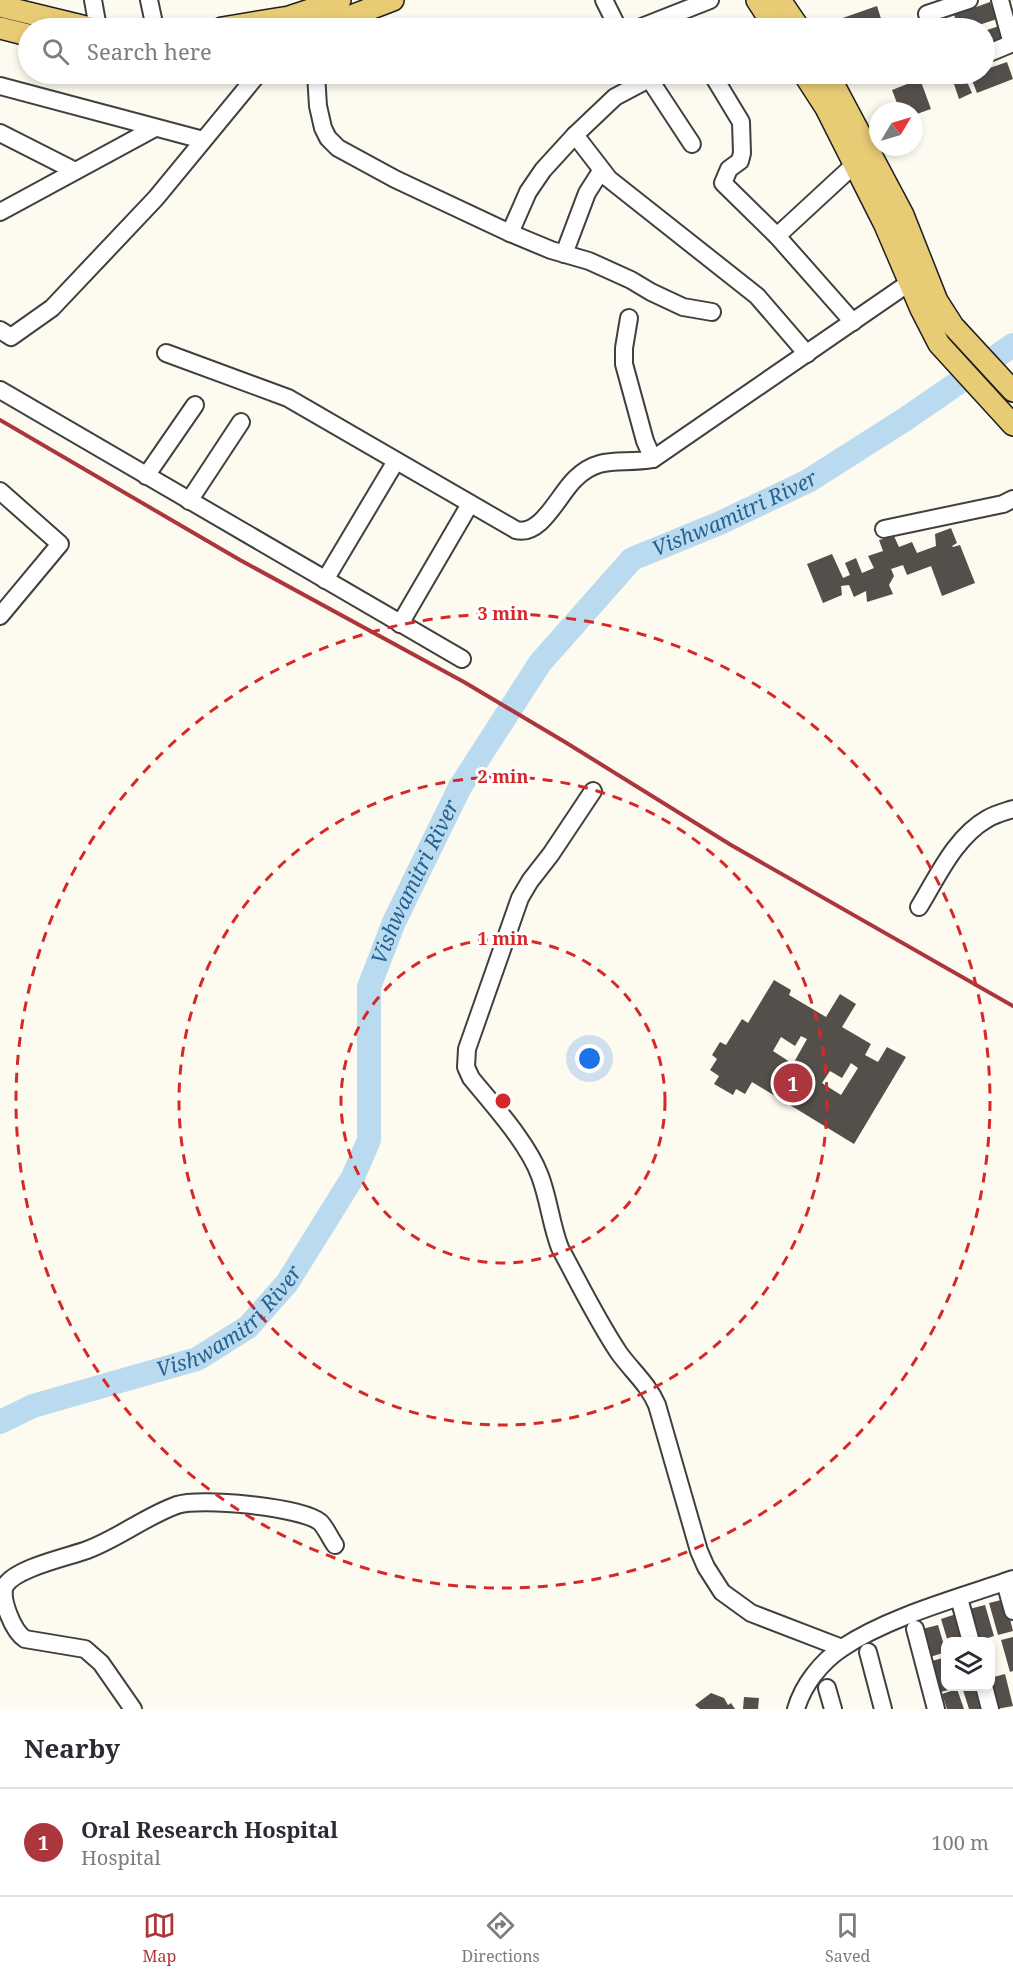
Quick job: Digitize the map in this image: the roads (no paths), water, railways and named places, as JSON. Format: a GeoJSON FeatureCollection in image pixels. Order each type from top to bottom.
{"type":"FeatureCollection","features":[{"type":"Feature","properties":{"kind":"main road"},"geometry":{"type":"LineString","coordinates":[[306,17],[340,0]]}},
{"type":"Feature","properties":{"kind":"main road"},"geometry":{"type":"LineString","coordinates":[[306,17],[393,0]]}},
{"type":"Feature","properties":{"kind":"main road"},"geometry":{"type":"LineString","coordinates":[[757,0],[769,18]]}},
{"type":"Feature","properties":{"kind":"main road"},"geometry":{"type":"LineString","coordinates":[[780,0],[792,18]]}},
{"type":"Feature","properties":{"kind":"main road"},"geometry":{"type":"LineString","coordinates":[[0,6],[31,7],[62,18]]}},
{"type":"Feature","properties":{"kind":"main road"},"geometry":{"type":"LineString","coordinates":[[0,28],[18,32]]}},
{"type":"Feature","properties":{"kind":"main road"},"geometry":{"type":"LineString","coordinates":[[810,84],[826,108],[885,225],[917,277],[938,301],[953,326],[1013,392]]}},
{"type":"Feature","properties":{"kind":"main road"},"geometry":{"type":"LineString","coordinates":[[833,84],[903,215],[917,277],[939,344],[1013,425]]}},
{"type":"Feature","properties":{"kind":"street"},"geometry":{"type":"LineString","coordinates":[[93,0],[96,18]]}},
{"type":"Feature","properties":{"kind":"street"},"geometry":{"type":"LineString","coordinates":[[148,0],[152,18]]}},
{"type":"Feature","properties":{"kind":"street"},"geometry":{"type":"LineString","coordinates":[[604,0],[613,18]]}},
{"type":"Feature","properties":{"kind":"street"},"geometry":{"type":"LineString","coordinates":[[684,18],[710,0]]}},
{"type":"Feature","properties":{"kind":"street"},"geometry":{"type":"LineString","coordinates":[[927,14],[969,0]]}},
{"type":"Feature","properties":{"kind":"street"},"geometry":{"type":"LineString","coordinates":[[995,50],[1012,43],[1000,0]]}},
{"type":"Feature","properties":{"kind":"street"},"geometry":{"type":"LineString","coordinates":[[4,338],[52,308],[156,198],[250,84]]}},
{"type":"Feature","properties":{"kind":"street"},"geometry":{"type":"LineString","coordinates":[[317,84],[323,128],[328,138],[338,148],[395,179],[510,233],[589,261],[683,307],[712,312]]}},
{"type":"Feature","properties":{"kind":"street"},"geometry":{"type":"LineString","coordinates":[[510,233],[535,181],[543,170],[615,97],[635,84]]}},
{"type":"Feature","properties":{"kind":"street"},"geometry":{"type":"LineString","coordinates":[[652,84],[692,144]]}},
{"type":"Feature","properties":{"kind":"street"},"geometry":{"type":"LineString","coordinates":[[718,84],[741,122],[742,132],[740,161],[729,169],[723,183],[777,236],[853,322]]}},
{"type":"Feature","properties":{"kind":"street"},"geometry":{"type":"LineString","coordinates":[[0,86],[203,140]]}},
{"type":"Feature","properties":{"kind":"street"},"geometry":{"type":"LineString","coordinates":[[0,212],[155,128]]}},
{"type":"Feature","properties":{"kind":"street"},"geometry":{"type":"LineString","coordinates":[[0,133],[75,171]]}},
{"type":"Feature","properties":{"kind":"street"},"geometry":{"type":"LineString","coordinates":[[575,135],[601,171],[757,296],[807,354]]}},
{"type":"Feature","properties":{"kind":"street"},"geometry":{"type":"LineString","coordinates":[[777,236],[855,164]]}},
{"type":"Feature","properties":{"kind":"street"},"geometry":{"type":"LineString","coordinates":[[564,254],[587,193],[601,171]]}},
{"type":"Feature","properties":{"kind":"street"},"geometry":{"type":"LineString","coordinates":[[166,353],[288,398],[470,504],[523,532],[532,529],[542,520],[569,485],[587,468],[600,462],[636,462],[653,459],[917,277]]}},
{"type":"Feature","properties":{"kind":"street"},"geometry":{"type":"LineString","coordinates":[[629,318],[624,364],[645,441],[653,459]]}},
{"type":"Feature","properties":{"kind":"street"},"geometry":{"type":"LineString","coordinates":[[0,390],[462,659]]}},
{"type":"Feature","properties":{"kind":"street"},"geometry":{"type":"LineString","coordinates":[[146,476],[195,405]]}},
{"type":"Feature","properties":{"kind":"street"},"geometry":{"type":"LineString","coordinates":[[189,501],[241,422]]}},
{"type":"Feature","properties":{"kind":"street"},"geometry":{"type":"LineString","coordinates":[[325,580],[396,461]]}},
{"type":"Feature","properties":{"kind":"street"},"geometry":{"type":"LineString","coordinates":[[0,491],[60,544],[0,616]]}},
{"type":"Feature","properties":{"kind":"street"},"geometry":{"type":"LineString","coordinates":[[884,529],[1013,500]]}},
{"type":"Feature","properties":{"kind":"street"},"geometry":{"type":"LineString","coordinates":[[400,624],[470,504]]}},
{"type":"Feature","properties":{"kind":"street"},"geometry":{"type":"LineString","coordinates":[[593,791],[520,898],[467,1049],[466,1067],[471,1078],[531,1158],[541,1178],[560,1248],[621,1355],[652,1394],[699,1551],[716,1583],[722,1592],[751,1613],[842,1648]]}},
{"type":"Feature","properties":{"kind":"street"},"geometry":{"type":"LineString","coordinates":[[918,907],[959,844],[974,828],[988,818],[1013,808]]}},
{"type":"Feature","properties":{"kind":"street"},"geometry":{"type":"LineString","coordinates":[[133,1709],[101,1663],[85,1649],[24,1639],[19,1635],[3,1600],[5,1586],[10,1580],[99,1545],[179,1504],[201,1501],[255,1506],[311,1517],[320,1522],[335,1545]]}},
{"type":"Feature","properties":{"kind":"street"},"geometry":{"type":"LineString","coordinates":[[796,1709],[811,1678],[842,1648],[902,1618],[1009,1580],[1013,1611]]}},
{"type":"Feature","properties":{"kind":"street"},"geometry":{"type":"LineString","coordinates":[[959,1598],[970,1637]]}},
{"type":"Feature","properties":{"kind":"street"},"geometry":{"type":"LineString","coordinates":[[915,1629],[936,1709]]}},
{"type":"Feature","properties":{"kind":"street"},"geometry":{"type":"LineString","coordinates":[[868,1652],[883,1709]]}},
{"type":"Feature","properties":{"kind":"street"},"geometry":{"type":"LineString","coordinates":[[827,1688],[833,1709]]}},
{"type":"Feature","properties":{"kind":"street"},"geometry":{"type":"LineString","coordinates":[[985,1691],[990,1709]]}},
{"type":"Feature","properties":{"kind":"waterway","name":"Vishwamitri River"},"geometry":{"type":"LineString","coordinates":[[0,1422],[33,1406],[197,1359],[248,1327],[287,1283],[353,1177],[369,1140],[369,987],[394,922],[460,787],[540,663],[632,559],[720,523],[808,481],[904,420],[1013,345]]}},
{"type":"Feature","properties":{"kind":"railway"},"geometry":{"type":"LineString","coordinates":[[0,420],[240,560],[464,682],[731,845],[1013,1006]]}},
{"type":"Feature","properties":{"kind":"place","name":"Oral Research Hospital"},"geometry":{"type":"Point","coordinates":[793,1083]}}]}
